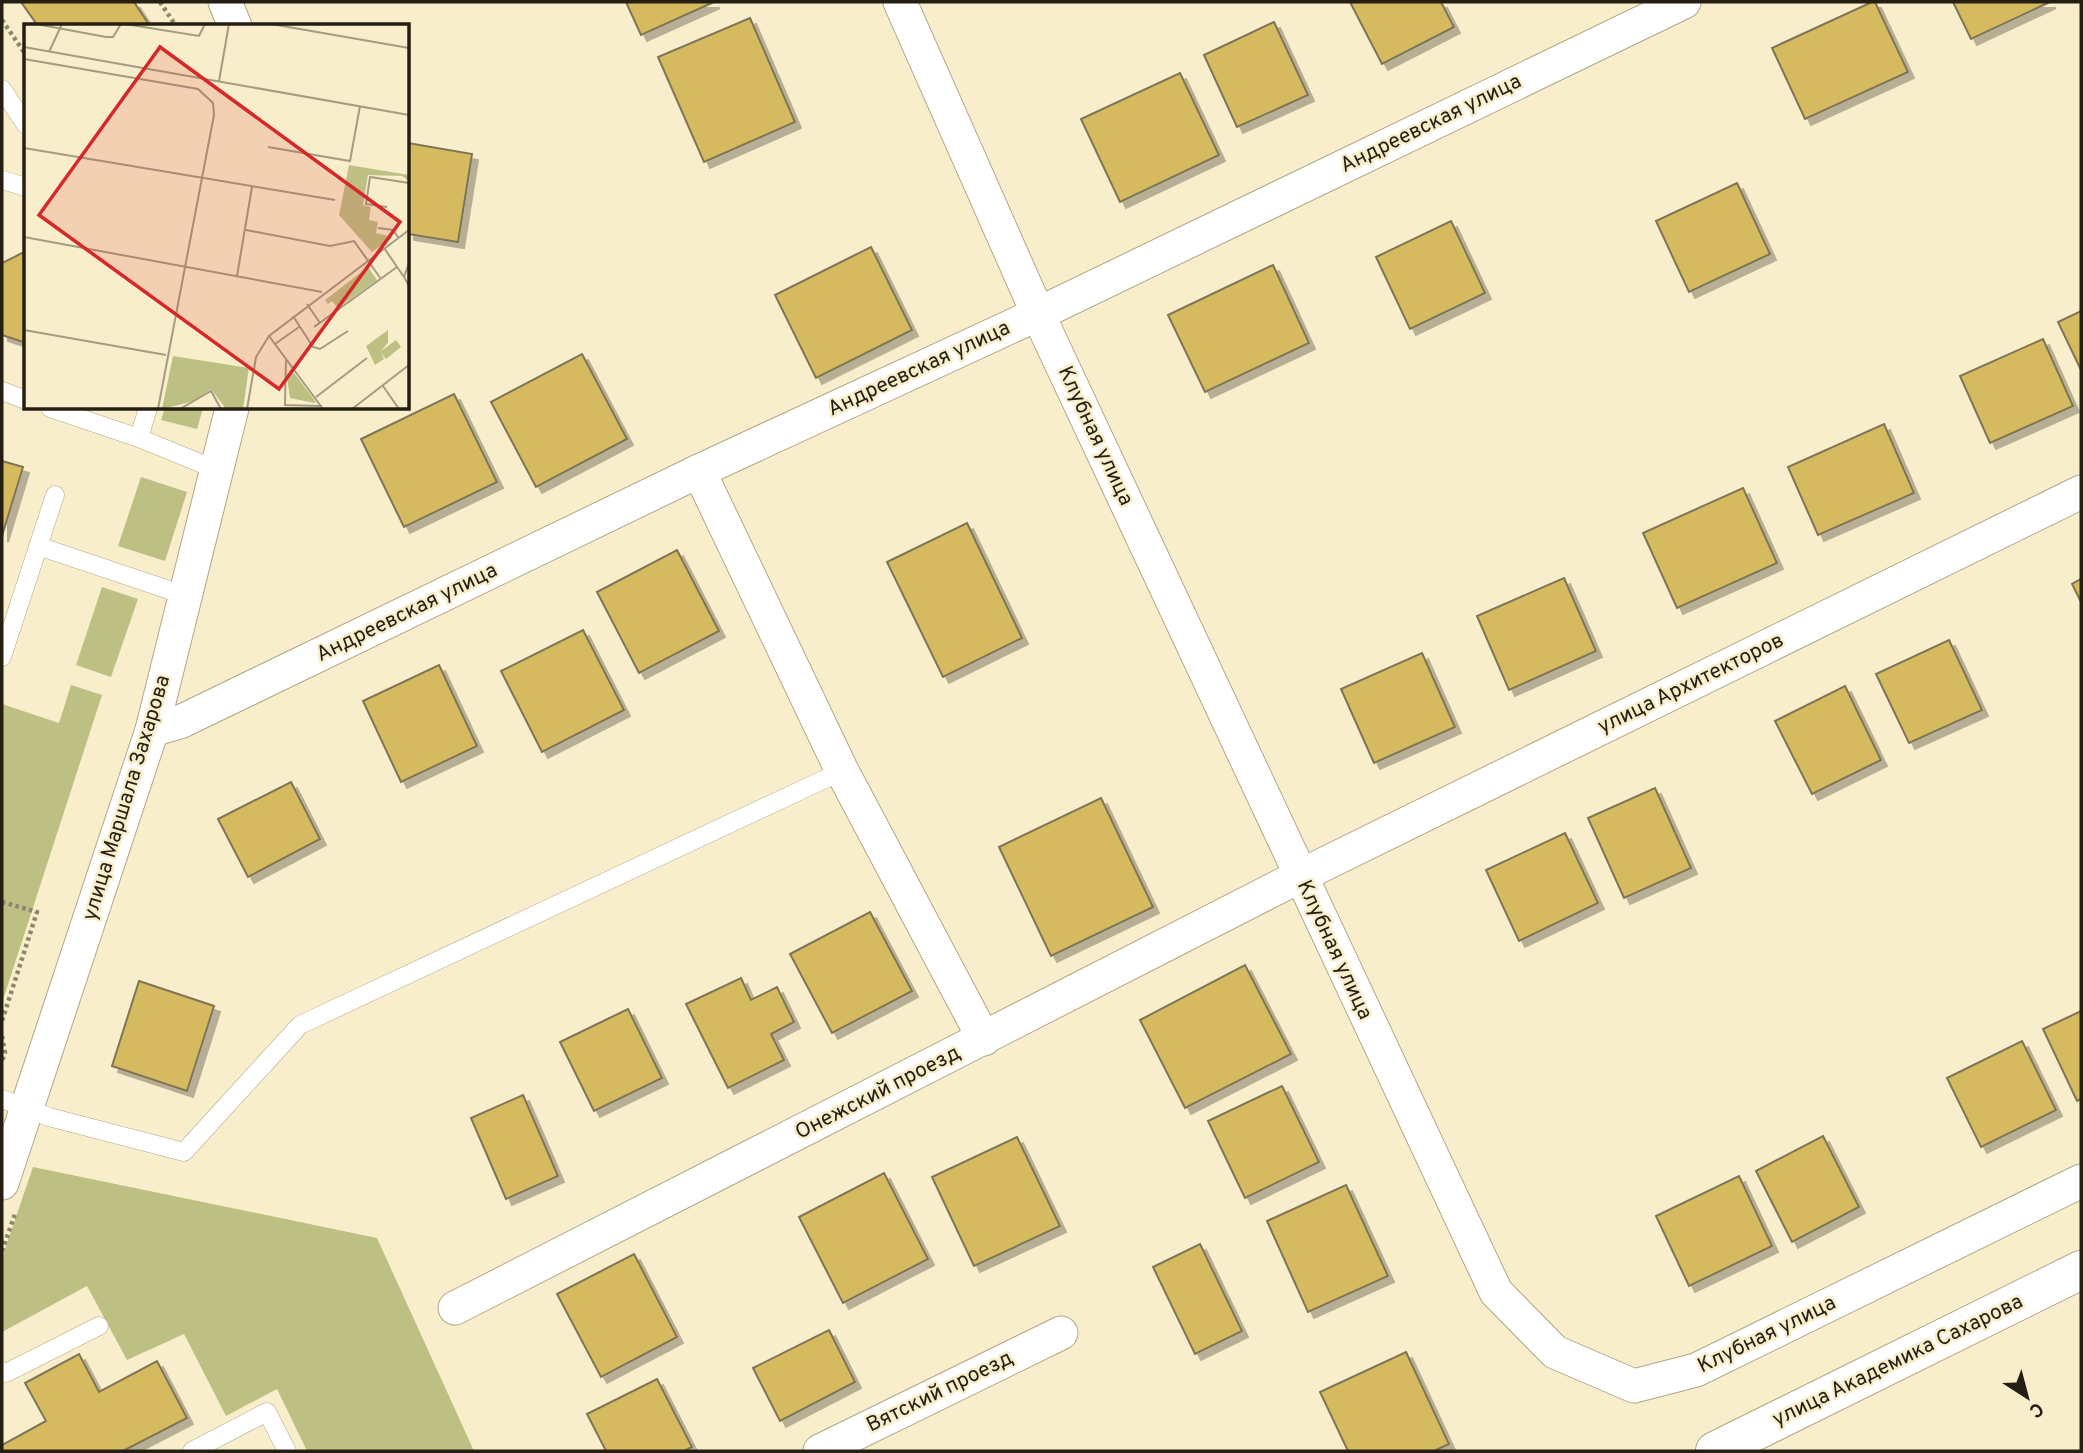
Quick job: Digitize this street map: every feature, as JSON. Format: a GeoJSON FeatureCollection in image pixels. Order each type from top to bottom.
{"type":"FeatureCollection","features":[{"type":"Feature","properties":{"kind":"street"},"geometry":{"type":"LineString","coordinates":[[225,2],[234,24]]}},
{"type":"Feature","properties":{"kind":"street","name":"Клубная улица"},"geometry":{"type":"LineString","coordinates":[[900,2],[1038,314],[1496,1292],[1555,1352],[1634,1386],[1696,1370],[2081,1181]]}},
{"type":"Feature","properties":{"kind":"street","name":"Андреевская улица"},"geometry":{"type":"LineString","coordinates":[[152,730],[180,722],[699,471],[1038,314],[1684,2]]}},
{"type":"Feature","properties":{"kind":"street","name":"улица Маршала Захарова"},"geometry":{"type":"LineString","coordinates":[[2,1183],[14,1104],[152,730],[231,410]]}},
{"type":"Feature","properties":{"kind":"street"},"geometry":{"type":"LineString","coordinates":[[699,471],[842,771],[985,1039]]}},
{"type":"Feature","properties":{"kind":"street","name":"улица Архитекторов"},"geometry":{"type":"LineString","coordinates":[[1300,876],[2081,492]]}},
{"type":"Feature","properties":{"kind":"street","name":"Онежский проезд"},"geometry":{"type":"LineString","coordinates":[[455,1308],[1300,876]]}},
{"type":"Feature","properties":{"kind":"street","name":"улица Академика Сахарова"},"geometry":{"type":"LineString","coordinates":[[1715,1451],[2081,1270]]}},
{"type":"Feature","properties":{"kind":"street","name":"Вятский проезд"},"geometry":{"type":"LineString","coordinates":[[820,1451],[1060,1333]]}},
{"type":"Feature","properties":{"kind":"lane"},"geometry":{"type":"LineString","coordinates":[[2,89],[24,122]]}},
{"type":"Feature","properties":{"kind":"lane"},"geometry":{"type":"LineString","coordinates":[[2,180],[24,186]]}},
{"type":"Feature","properties":{"kind":"lane"},"geometry":{"type":"LineString","coordinates":[[2,391],[24,399]]}},
{"type":"Feature","properties":{"kind":"lane"},"geometry":{"type":"LineString","coordinates":[[56,410],[139,438],[216,470]]}},
{"type":"Feature","properties":{"kind":"lane"},"geometry":{"type":"LineString","coordinates":[[139,438],[147,410]]}},
{"type":"Feature","properties":{"kind":"lane"},"geometry":{"type":"LineString","coordinates":[[2,657],[55,495]]}},
{"type":"Feature","properties":{"kind":"lane"},"geometry":{"type":"LineString","coordinates":[[38,546],[187,596]]}},
{"type":"Feature","properties":{"kind":"lane"},"geometry":{"type":"LineString","coordinates":[[14,1104],[49,1117],[184,1152],[300,1025],[842,771]]}},
{"type":"Feature","properties":{"kind":"lane"},"geometry":{"type":"LineString","coordinates":[[2,1371],[6,1373],[99,1326]]}},
{"type":"Feature","properties":{"kind":"lane"},"geometry":{"type":"LineString","coordinates":[[192,1451],[267,1412],[287,1451]]}},
{"type":"Feature","properties":{"kind":"path"},"geometry":{"type":"LineString","coordinates":[[160,2],[175,24]]}},
{"type":"Feature","properties":{"kind":"path"},"geometry":{"type":"LineString","coordinates":[[2,20],[24,52]]}},
{"type":"Feature","properties":{"kind":"path"},"geometry":{"type":"LineString","coordinates":[[2,902],[37,912],[2,1021]]}},
{"type":"Feature","properties":{"kind":"path"},"geometry":{"type":"LineString","coordinates":[[2,1036],[5,1053],[2,1061]]}},
{"type":"Feature","properties":{"kind":"green space"},"geometry":{"type":"Polygon","coordinates":[[[164,410],[202,410],[197,429],[161,420],[164,410]]]}},
{"type":"Feature","properties":{"kind":"green space"},"geometry":{"type":"Polygon","coordinates":[[[141,477],[187,492],[165,561],[118,546],[141,477]]]}},
{"type":"Feature","properties":{"kind":"green space"},"geometry":{"type":"Polygon","coordinates":[[[102,587],[138,599],[111,677],[76,665],[102,587]]]}},
{"type":"Feature","properties":{"kind":"green space"},"geometry":{"type":"Polygon","coordinates":[[[71,685],[102,695],[2,1003],[2,704],[59,723],[71,685]]]}},
{"type":"Feature","properties":{"kind":"green space"},"geometry":{"type":"Polygon","coordinates":[[[33,1167],[377,1238],[474,1451],[307,1451],[277,1389],[226,1416],[184,1334],[127,1360],[87,1286],[2,1332],[2,1258],[33,1167]]]}},
{"type":"Feature","properties":{"kind":"building"},"geometry":{"type":"Polygon","coordinates":[[[21,2],[134,2],[149,24],[37,24],[21,2]]]}},
{"type":"Feature","properties":{"kind":"building"},"geometry":{"type":"Polygon","coordinates":[[[626,2],[714,2],[641,35],[626,2]]]}},
{"type":"Feature","properties":{"kind":"building"},"geometry":{"type":"Polygon","coordinates":[[[1350,2],[1441,2],[1454,27],[1382,64],[1350,2]]]}},
{"type":"Feature","properties":{"kind":"building"},"geometry":{"type":"Polygon","coordinates":[[[1875,2],[1908,72],[1805,119],[1772,48],[1875,2]]]}},
{"type":"Feature","properties":{"kind":"building"},"geometry":{"type":"Polygon","coordinates":[[[1953,2],[2050,2],[1971,39],[1953,2]]]}},
{"type":"Feature","properties":{"kind":"building"},"geometry":{"type":"Polygon","coordinates":[[[750,18],[795,122],[704,162],[658,57],[750,18]]]}},
{"type":"Feature","properties":{"kind":"building"},"geometry":{"type":"Polygon","coordinates":[[[1274,22],[1308,95],[1237,127],[1204,55],[1274,22]]]}},
{"type":"Feature","properties":{"kind":"building"},"geometry":{"type":"Polygon","coordinates":[[[1180,73],[1219,155],[1120,202],[1081,119],[1180,73]]]}},
{"type":"Feature","properties":{"kind":"building"},"geometry":{"type":"Polygon","coordinates":[[[410,143],[472,154],[458,242],[410,234],[410,143]]]}},
{"type":"Feature","properties":{"kind":"building"},"geometry":{"type":"Polygon","coordinates":[[[1737,183],[1770,254],[1689,292],[1656,221],[1737,183]]]}},
{"type":"Feature","properties":{"kind":"building"},"geometry":{"type":"Polygon","coordinates":[[[1451,221],[1485,293],[1410,329],[1376,257],[1451,221]]]}},
{"type":"Feature","properties":{"kind":"building"},"geometry":{"type":"Polygon","coordinates":[[[871,247],[912,330],[816,378],[775,295],[871,247]]]}},
{"type":"Feature","properties":{"kind":"building"},"geometry":{"type":"Polygon","coordinates":[[[24,252],[23,342],[2,335],[2,263],[24,252]]]}},
{"type":"Feature","properties":{"kind":"building"},"geometry":{"type":"Polygon","coordinates":[[[1273,265],[1309,343],[1205,392],[1168,315],[1273,265]]]}},
{"type":"Feature","properties":{"kind":"building"},"geometry":{"type":"Polygon","coordinates":[[[2081,311],[2081,370],[2058,322],[2081,311]]]}},
{"type":"Feature","properties":{"kind":"building"},"geometry":{"type":"Polygon","coordinates":[[[2043,339],[2073,406],[1990,443],[1960,376],[2043,339]]]}},
{"type":"Feature","properties":{"kind":"building"},"geometry":{"type":"Polygon","coordinates":[[[582,354],[627,439],[536,487],[491,402],[582,354]]]}},
{"type":"Feature","properties":{"kind":"building"},"geometry":{"type":"Polygon","coordinates":[[[454,394],[497,482],[404,527],[361,439],[454,394]]]}},
{"type":"Feature","properties":{"kind":"building"},"geometry":{"type":"Polygon","coordinates":[[[1884,424],[1914,493],[1818,535],[1788,467],[1884,424]]]}},
{"type":"Feature","properties":{"kind":"building"},"geometry":{"type":"Polygon","coordinates":[[[2,461],[23,467],[2,536],[2,461]]]}},
{"type":"Feature","properties":{"kind":"building"},"geometry":{"type":"Polygon","coordinates":[[[1743,488],[1777,563],[1677,608],[1643,533],[1743,488]]]}},
{"type":"Feature","properties":{"kind":"building"},"geometry":{"type":"Polygon","coordinates":[[[967,523],[1022,638],[943,677],[887,562],[967,523]]]}},
{"type":"Feature","properties":{"kind":"building"},"geometry":{"type":"Polygon","coordinates":[[[677,550],[719,631],[639,673],[597,592],[677,550]]]}},
{"type":"Feature","properties":{"kind":"building"},"geometry":{"type":"Polygon","coordinates":[[[1564,578],[1596,651],[1509,690],[1477,616],[1564,578]]]}},
{"type":"Feature","properties":{"kind":"building"},"geometry":{"type":"Polygon","coordinates":[[[2081,579],[2081,602],[2072,584],[2081,579]]]}},
{"type":"Feature","properties":{"kind":"building"},"geometry":{"type":"Polygon","coordinates":[[[583,630],[624,710],[542,752],[501,671],[583,630]]]}},
{"type":"Feature","properties":{"kind":"building"},"geometry":{"type":"Polygon","coordinates":[[[1949,640],[1982,710],[1909,743],[1876,674],[1949,640]]]}},
{"type":"Feature","properties":{"kind":"building"},"geometry":{"type":"Polygon","coordinates":[[[1422,653],[1455,727],[1374,763],[1341,689],[1422,653]]]}},
{"type":"Feature","properties":{"kind":"building"},"geometry":{"type":"Polygon","coordinates":[[[439,665],[477,746],[401,782],[363,701],[439,665]]]}},
{"type":"Feature","properties":{"kind":"building"},"geometry":{"type":"Polygon","coordinates":[[[1845,686],[1881,760],[1812,794],[1775,721],[1845,686]]]}},
{"type":"Feature","properties":{"kind":"building"},"geometry":{"type":"Polygon","coordinates":[[[291,782],[320,839],[248,877],[218,819],[291,782]]]}},
{"type":"Feature","properties":{"kind":"building"},"geometry":{"type":"Polygon","coordinates":[[[1655,788],[1691,868],[1624,898],[1588,818],[1655,788]]]}},
{"type":"Feature","properties":{"kind":"building"},"geometry":{"type":"Polygon","coordinates":[[[1101,798],[1153,907],[1051,956],[999,847],[1101,798]]]}},
{"type":"Feature","properties":{"kind":"building"},"geometry":{"type":"Polygon","coordinates":[[[1565,833],[1598,903],[1519,941],[1486,870],[1565,833]]]}},
{"type":"Feature","properties":{"kind":"building"},"geometry":{"type":"Polygon","coordinates":[[[870,912],[912,991],[832,1033],[790,954],[870,912]]]}},
{"type":"Feature","properties":{"kind":"building"},"geometry":{"type":"Polygon","coordinates":[[[1245,965],[1291,1054],[1185,1108],[1140,1020],[1245,965]]]}},
{"type":"Feature","properties":{"kind":"building"},"geometry":{"type":"Polygon","coordinates":[[[741,978],[751,1000],[777,987],[794,1022],[771,1034],[784,1060],[728,1088],[686,1004],[741,978]]]}},
{"type":"Feature","properties":{"kind":"building"},"geometry":{"type":"Polygon","coordinates":[[[139,981],[214,1006],[187,1091],[112,1066],[139,981]]]}},
{"type":"Feature","properties":{"kind":"building"},"geometry":{"type":"Polygon","coordinates":[[[628,1009],[662,1078],[594,1111],[560,1042],[628,1009]]]}},
{"type":"Feature","properties":{"kind":"building"},"geometry":{"type":"Polygon","coordinates":[[[2081,1011],[2081,1099],[2077,1101],[2043,1029],[2081,1011]]]}},
{"type":"Feature","properties":{"kind":"building"},"geometry":{"type":"Polygon","coordinates":[[[2022,1041],[2056,1110],[1981,1147],[1947,1078],[2022,1041]]]}},
{"type":"Feature","properties":{"kind":"building"},"geometry":{"type":"Polygon","coordinates":[[[1282,1086],[1319,1162],[1245,1198],[1208,1121],[1282,1086]]]}},
{"type":"Feature","properties":{"kind":"building"},"geometry":{"type":"Polygon","coordinates":[[[523,1095],[558,1176],[506,1199],[471,1118],[523,1095]]]}},
{"type":"Feature","properties":{"kind":"building"},"geometry":{"type":"Polygon","coordinates":[[[1823,1136],[1859,1207],[1792,1242],[1756,1171],[1823,1136]]]}},
{"type":"Feature","properties":{"kind":"building"},"geometry":{"type":"Polygon","coordinates":[[[1017,1137],[1060,1226],[974,1266],[932,1177],[1017,1137]]]}},
{"type":"Feature","properties":{"kind":"building"},"geometry":{"type":"Polygon","coordinates":[[[884,1173],[928,1259],[843,1303],[799,1217],[884,1173]]]}},
{"type":"Feature","properties":{"kind":"building"},"geometry":{"type":"Polygon","coordinates":[[[1739,1176],[1772,1246],[1689,1286],[1656,1216],[1739,1176]]]}},
{"type":"Feature","properties":{"kind":"building"},"geometry":{"type":"Polygon","coordinates":[[[1346,1185],[1388,1276],[1308,1312],[1267,1221],[1346,1185]]]}},
{"type":"Feature","properties":{"kind":"building"},"geometry":{"type":"Polygon","coordinates":[[[1200,1244],[1242,1331],[1195,1354],[1153,1267],[1200,1244]]]}},
{"type":"Feature","properties":{"kind":"building"},"geometry":{"type":"Polygon","coordinates":[[[634,1254],[677,1337],[601,1377],[557,1294],[634,1254]]]}},
{"type":"Feature","properties":{"kind":"building"},"geometry":{"type":"Polygon","coordinates":[[[829,1330],[855,1382],[780,1421],[753,1368],[829,1330]]]}},
{"type":"Feature","properties":{"kind":"building"},"geometry":{"type":"Polygon","coordinates":[[[1406,1352],[1449,1444],[1434,1451],[1348,1451],[1320,1392],[1406,1352]]]}},
{"type":"Feature","properties":{"kind":"building"},"geometry":{"type":"Polygon","coordinates":[[[79,1354],[99,1392],[157,1361],[187,1418],[123,1451],[2,1451],[2,1445],[46,1421],[25,1383],[79,1354]]]}},
{"type":"Feature","properties":{"kind":"building"},"geometry":{"type":"Polygon","coordinates":[[[657,1379],[692,1447],[684,1451],[606,1451],[587,1414],[657,1379]]]}}]}
